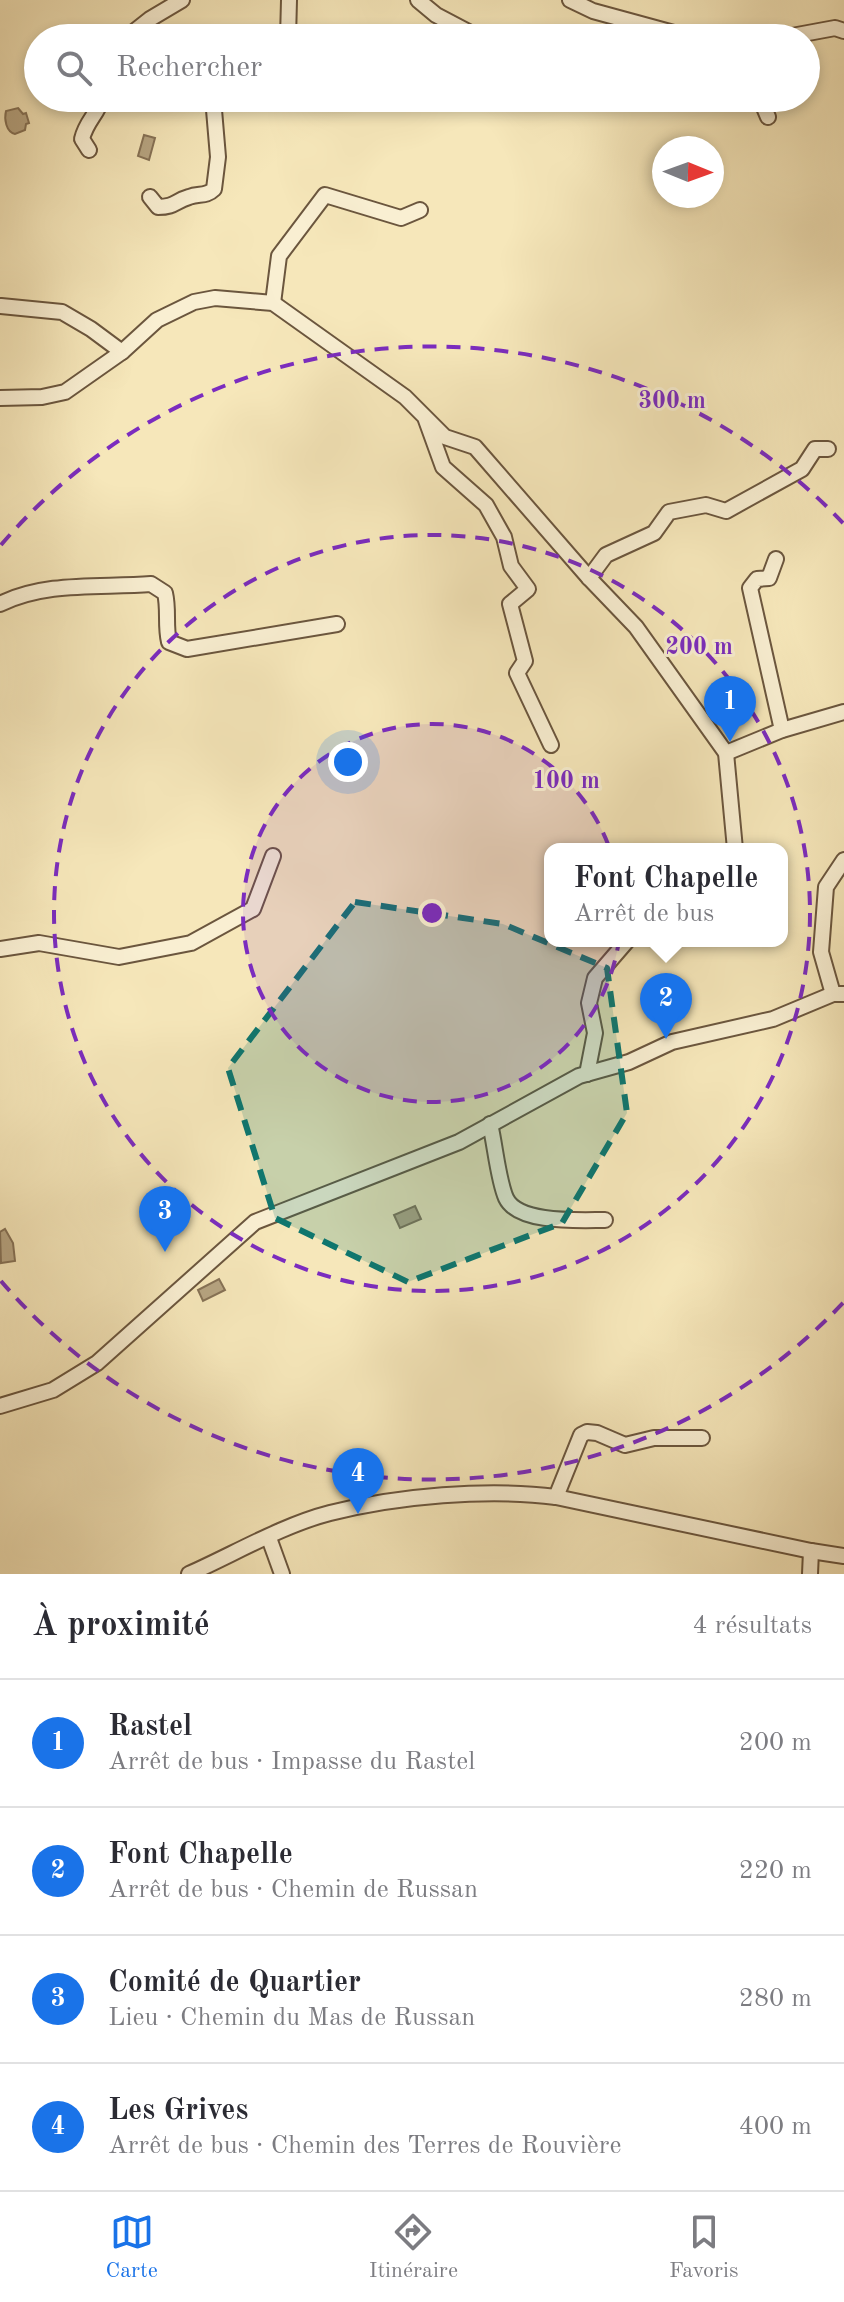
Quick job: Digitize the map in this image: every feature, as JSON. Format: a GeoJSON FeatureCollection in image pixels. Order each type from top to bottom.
{"type":"FeatureCollection","features":[{"type":"Feature","properties":{"kind":"street"},"geometry":{"type":"LineString","coordinates":[[144,24],[182,0]]}},
{"type":"Feature","properties":{"kind":"street"},"geometry":{"type":"LineString","coordinates":[[288,24],[289,0]]}},
{"type":"Feature","properties":{"kind":"street"},"geometry":{"type":"LineString","coordinates":[[418,0],[453,24]]}},
{"type":"Feature","properties":{"kind":"street"},"geometry":{"type":"LineString","coordinates":[[570,0],[593,11],[641,24]]}},
{"type":"Feature","properties":{"kind":"street"},"geometry":{"type":"LineString","coordinates":[[820,31],[835,28],[844,31]]}},
{"type":"Feature","properties":{"kind":"street"},"geometry":{"type":"LineString","coordinates":[[89,150],[82,139],[85,124],[95,112]]}},
{"type":"Feature","properties":{"kind":"street"},"geometry":{"type":"LineString","coordinates":[[150,197],[158,207],[173,207],[188,197],[209,194],[214,189],[218,157],[214,112]]}},
{"type":"Feature","properties":{"kind":"street"},"geometry":{"type":"LineString","coordinates":[[766,112],[768,117]]}},
{"type":"Feature","properties":{"kind":"street"},"geometry":{"type":"LineString","coordinates":[[273,303],[279,256],[325,195],[401,218],[420,210]]}},
{"type":"Feature","properties":{"kind":"street"},"geometry":{"type":"LineString","coordinates":[[0,398],[42,397],[65,392],[122,352],[157,320],[194,302],[215,298],[273,303],[405,397],[445,437],[475,447],[636,627],[726,753],[734,843]]}},
{"type":"Feature","properties":{"kind":"street"},"geometry":{"type":"LineString","coordinates":[[1,306],[62,312],[122,352]]}},
{"type":"Feature","properties":{"kind":"street"},"geometry":{"type":"LineString","coordinates":[[424,416],[443,467],[486,505],[504,537],[511,566],[528,589],[510,604],[525,661],[517,673],[551,745]]}},
{"type":"Feature","properties":{"kind":"street"},"geometry":{"type":"LineString","coordinates":[[589,578],[606,555],[654,533],[669,512],[706,505],[726,511],[802,469],[815,449],[828,449]]}},
{"type":"Feature","properties":{"kind":"street"},"geometry":{"type":"LineString","coordinates":[[776,559],[769,578],[757,579],[750,588],[782,730]]}},
{"type":"Feature","properties":{"kind":"street"},"geometry":{"type":"LineString","coordinates":[[0,604],[19,594],[47,588],[151,584],[165,593],[169,609],[169,642],[187,649],[337,624]]}},
{"type":"Feature","properties":{"kind":"street"},"geometry":{"type":"LineString","coordinates":[[726,753],[782,730],[844,712]]}},
{"type":"Feature","properties":{"kind":"street"},"geometry":{"type":"LineString","coordinates":[[0,949],[39,943],[119,957],[191,943],[253,909],[273,856]]}},
{"type":"Feature","properties":{"kind":"street"},"geometry":{"type":"LineString","coordinates":[[0,1406],[53,1390],[97,1363],[255,1222],[459,1142],[587,1074],[629,1062],[672,1042],[773,1019],[838,994],[821,952],[826,887],[844,860]]}},
{"type":"Feature","properties":{"kind":"street"},"geometry":{"type":"LineString","coordinates":[[587,1074],[595,1033],[589,1003],[595,978],[622,947]]}},
{"type":"Feature","properties":{"kind":"street"},"geometry":{"type":"LineString","coordinates":[[490,1124],[506,1200],[520,1213],[560,1219],[605,1220]]}},
{"type":"Feature","properties":{"kind":"street"},"geometry":{"type":"LineString","coordinates":[[556,1497],[581,1435],[587,1432],[625,1445],[654,1438],[702,1438]]}},
{"type":"Feature","properties":{"kind":"street"},"geometry":{"type":"LineString","coordinates":[[189,1574],[328,1514],[391,1502],[517,1491],[844,1556]]}},
{"type":"Feature","properties":{"kind":"street"},"geometry":{"type":"LineString","coordinates":[[269,1538],[282,1574]]}},
{"type":"Feature","properties":{"kind":"street"},"geometry":{"type":"LineString","coordinates":[[810,1574],[811,1551]]}},
{"type":"Feature","properties":{"kind":"highlighted area"},"geometry":{"type":"Polygon","coordinates":[[[355,902],[503,924],[607,968],[627,1113],[562,1223],[408,1282],[275,1218],[228,1068],[355,902]]]}},
{"type":"Feature","properties":{"kind":"shaded area"},"geometry":{"type":"Polygon","coordinates":[[[18,108],[23,114],[26,113],[29,123],[25,130],[15,134],[8,128],[5,114],[18,108]]]}},
{"type":"Feature","properties":{"kind":"shaded area"},"geometry":{"type":"Polygon","coordinates":[[[144,135],[155,138],[149,160],[138,156],[144,135]]]}},
{"type":"Feature","properties":{"kind":"shaded area"},"geometry":{"type":"Polygon","coordinates":[[[415,1206],[421,1219],[400,1228],[394,1215],[415,1206]]]}},
{"type":"Feature","properties":{"kind":"shaded area"},"geometry":{"type":"Polygon","coordinates":[[[5,1229],[13,1243],[15,1261],[1,1263],[0,1232],[5,1229]]]}},
{"type":"Feature","properties":{"kind":"shaded area"},"geometry":{"type":"Polygon","coordinates":[[[219,1279],[225,1290],[203,1301],[198,1290],[219,1279]]]}},
{"type":"Feature","properties":{"kind":"place","name":"Rastel"},"geometry":{"type":"Point","coordinates":[730,742]}},
{"type":"Feature","properties":{"kind":"place","name":"Font Chapelle"},"geometry":{"type":"Point","coordinates":[666,1039]}},
{"type":"Feature","properties":{"kind":"place","name":"Comité de Quartier"},"geometry":{"type":"Point","coordinates":[165,1252]}},
{"type":"Feature","properties":{"kind":"place","name":"Les Grives"},"geometry":{"type":"Point","coordinates":[358,1514]}}]}
